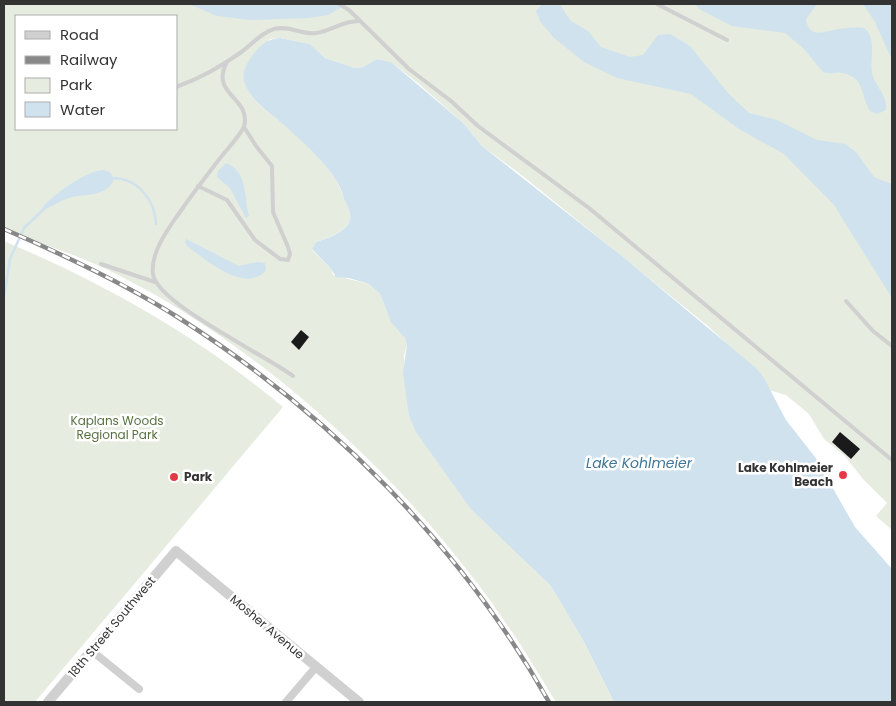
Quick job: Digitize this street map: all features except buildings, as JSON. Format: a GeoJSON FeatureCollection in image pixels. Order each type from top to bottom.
{"type":"FeatureCollection","features":[{"type":"Feature","properties":{"kind":"street","name":"18th Street Southwest"},"geometry":{"type":"LineString","coordinates":[[48,702],[176,551]]}},
{"type":"Feature","properties":{"kind":"street","name":"Mosher Avenue"},"geometry":{"type":"LineString","coordinates":[[176,551],[359,702]]}},
{"type":"Feature","properties":{"kind":"street"},"geometry":{"type":"LineString","coordinates":[[92,651],[139,689]]}},
{"type":"Feature","properties":{"kind":"street"},"geometry":{"type":"LineString","coordinates":[[286,702],[316,667]]}},
{"type":"Feature","properties":{"kind":"lane"},"geometry":{"type":"LineString","coordinates":[[339,4],[349,10],[409,69],[451,101],[478,126],[614,229],[892,460]]}},
{"type":"Feature","properties":{"kind":"lane"},"geometry":{"type":"LineString","coordinates":[[657,4],[726,40]]}},
{"type":"Feature","properties":{"kind":"lane"},"geometry":{"type":"LineString","coordinates":[[178,86],[208,75],[242,52],[260,36],[273,29],[289,29],[313,34],[345,22],[359,21]]}},
{"type":"Feature","properties":{"kind":"lane"},"geometry":{"type":"LineString","coordinates":[[198,186],[227,200],[255,240],[280,259],[288,260],[288,247],[273,212],[272,166],[244,127],[243,109],[223,83],[222,73],[227,62]]}},
{"type":"Feature","properties":{"kind":"lane"},"geometry":{"type":"LineString","coordinates":[[155,282],[153,275],[155,256],[167,231],[198,186],[244,127]]}},
{"type":"Feature","properties":{"kind":"lane"},"geometry":{"type":"LineString","coordinates":[[101,264],[155,282],[172,299],[293,376]]}},
{"type":"Feature","properties":{"kind":"lane"},"geometry":{"type":"LineString","coordinates":[[846,301],[873,331],[892,346]]}},
{"type":"Feature","properties":{"kind":"green space"},"geometry":{"type":"Polygon","coordinates":[[[4,4],[892,4],[892,530],[876,516],[887,503],[863,479],[844,455],[824,439],[809,414],[786,395],[769,390],[763,378],[709,327],[519,173],[482,146],[463,123],[391,62],[377,59],[363,67],[355,68],[325,58],[310,44],[280,38],[270,39],[244,75],[245,84],[260,105],[307,146],[337,180],[350,210],[350,218],[345,228],[316,242],[312,250],[331,269],[333,275],[369,284],[380,294],[387,312],[405,338],[407,345],[404,356],[409,416],[522,557],[551,586],[584,642],[614,702],[556,702],[510,629],[472,577],[430,525],[384,475],[334,427],[282,382],[228,341],[172,305],[116,274],[75,256],[4,230],[4,4]]]}},
{"type":"Feature","properties":{"kind":"green space","name":"Kaplans Woods Regional Park"},"geometry":{"type":"Polygon","coordinates":[[[4,241],[78,275],[150,314],[218,357],[283,407],[35,702],[4,702],[4,241]]]}},
{"type":"Feature","properties":{"kind":"water"},"geometry":{"type":"Polygon","coordinates":[[[189,4],[347,4],[328,15],[310,18],[251,20],[217,16],[189,4]]]}},
{"type":"Feature","properties":{"kind":"water"},"geometry":{"type":"Polygon","coordinates":[[[542,4],[560,5],[571,21],[588,31],[601,47],[630,57],[643,55],[658,35],[670,34],[690,46],[728,93],[749,113],[777,120],[817,140],[845,144],[856,152],[874,177],[892,184],[892,298],[834,205],[784,154],[739,129],[691,94],[617,78],[584,62],[553,37],[540,21],[536,11],[542,4]]]}},
{"type":"Feature","properties":{"kind":"water"},"geometry":{"type":"Polygon","coordinates":[[[694,4],[817,4],[806,19],[810,30],[818,33],[848,28],[864,28],[871,38],[872,73],[885,100],[886,110],[877,114],[870,111],[859,83],[855,79],[843,73],[823,72],[803,48],[785,33],[732,26],[701,10],[694,4]]]}},
{"type":"Feature","properties":{"kind":"water"},"geometry":{"type":"Polygon","coordinates":[[[863,4],[892,4],[892,60],[875,22],[863,4]]]}},
{"type":"Feature","properties":{"kind":"water","name":"Lake Kohlmeier"},"geometry":{"type":"Polygon","coordinates":[[[280,38],[310,44],[325,58],[355,68],[363,67],[377,59],[391,62],[463,123],[482,146],[623,257],[756,368],[764,378],[786,420],[815,457],[855,527],[892,569],[892,702],[614,702],[584,642],[551,586],[470,508],[416,432],[409,416],[403,373],[407,345],[405,338],[391,322],[380,294],[369,284],[349,278],[336,277],[312,249],[316,242],[333,236],[344,229],[350,219],[350,213],[338,183],[326,166],[257,102],[245,84],[245,69],[255,52],[267,41],[280,38]]]}},
{"type":"Feature","properties":{"kind":"water"},"geometry":{"type":"Polygon","coordinates":[[[226,163],[238,172],[242,179],[249,216],[246,218],[230,188],[217,177],[218,171],[226,163]]]}},
{"type":"Feature","properties":{"kind":"water"},"geometry":{"type":"Polygon","coordinates":[[[104,170],[112,174],[113,182],[104,191],[69,198],[43,210],[43,207],[48,202],[80,178],[104,170]]]}},
{"type":"Feature","properties":{"kind":"water"},"geometry":{"type":"Polygon","coordinates":[[[186,239],[239,266],[257,262],[265,263],[266,270],[258,277],[248,279],[237,277],[215,266],[195,252],[187,246],[185,243],[186,239]]]}},
{"type":"Feature","properties":{"kind":"waterway"},"geometry":{"type":"LineString","coordinates":[[112,178],[130,182],[143,192],[152,207],[156,224]]}},
{"type":"Feature","properties":{"kind":"waterway"},"geometry":{"type":"LineString","coordinates":[[4,297],[10,259],[24,228],[44,209]]}},
{"type":"Feature","properties":{"kind":"railway"},"geometry":{"type":"LineString","coordinates":[[4,229],[93,270],[179,318],[235,356],[288,397],[339,441],[388,488],[433,537],[475,590],[514,645],[549,702]]}},
{"type":"Feature","properties":{"kind":"place","name":"Lake Kohlmeier Beach"},"geometry":{"type":"Point","coordinates":[843,475]}},
{"type":"Feature","properties":{"kind":"place","name":"Park"},"geometry":{"type":"Point","coordinates":[174,477]}}]}
